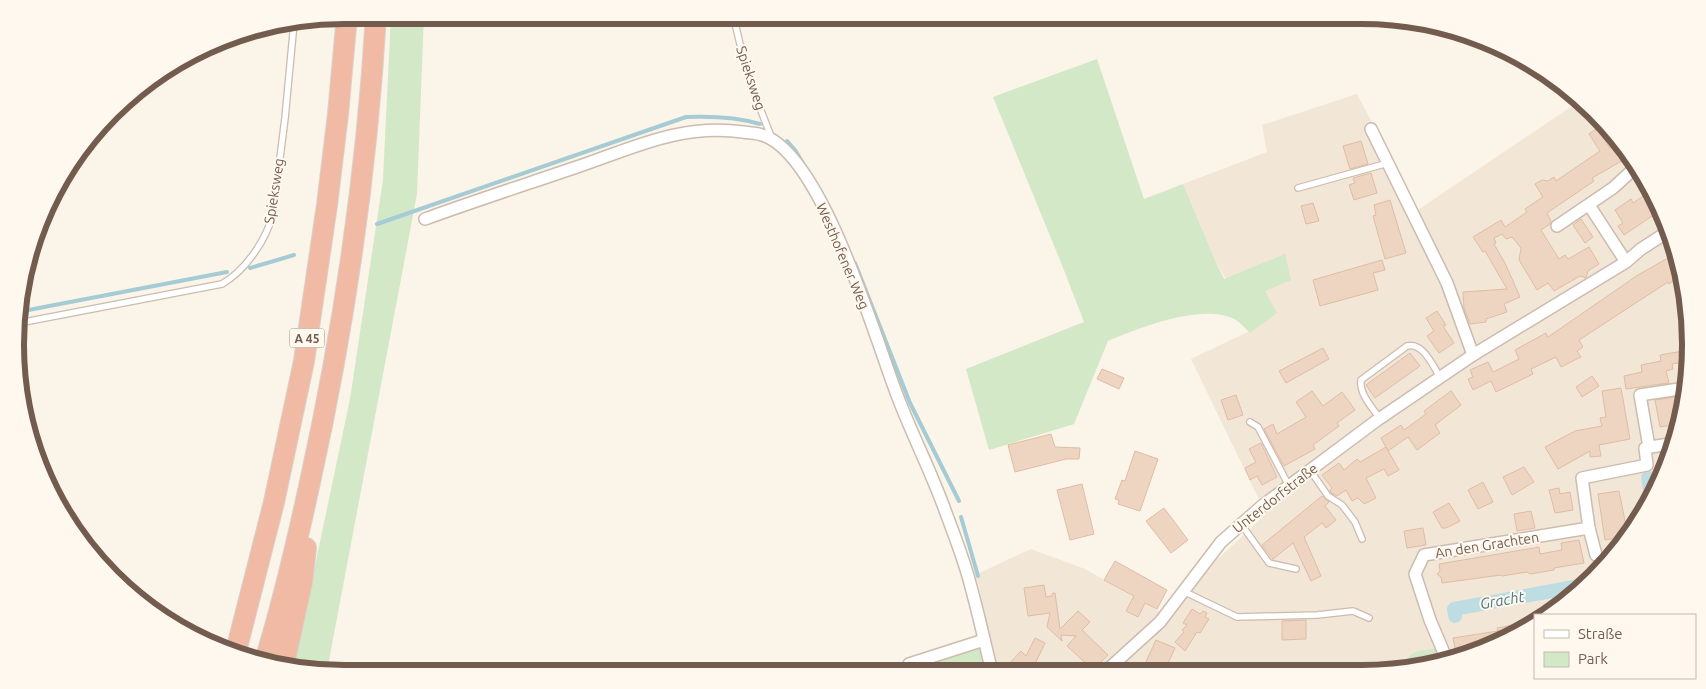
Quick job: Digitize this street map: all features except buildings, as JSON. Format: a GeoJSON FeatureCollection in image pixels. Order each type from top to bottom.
{"type":"FeatureCollection","features":[{"type":"Feature","properties":{"kind":"highway","name":"A 45"},"geometry":{"type":"LineString","coordinates":[[237,646],[274,502],[304,361],[328,196],[346,24]]}},
{"type":"Feature","properties":{"kind":"highway","name":"A 45"},"geometry":{"type":"LineString","coordinates":[[267,655],[292,561],[322,427],[350,273],[366,147],[375,24]]}},
{"type":"Feature","properties":{"kind":"highway"},"geometry":{"type":"LineString","coordinates":[[285,660],[302,582],[322,427]]}},
{"type":"Feature","properties":{"kind":"street"},"geometry":{"type":"LineString","coordinates":[[1371,129],[1447,284],[1473,355]]}},
{"type":"Feature","properties":{"kind":"street","name":"Westhofener Weg"},"geometry":{"type":"LineString","coordinates":[[425,218],[655,139],[693,130],[728,130],[761,135],[773,140],[783,148],[802,170],[829,218],[856,280],[897,396],[945,510],[968,575],[990,665]]}},
{"type":"Feature","properties":{"kind":"street"},"geometry":{"type":"LineString","coordinates":[[1557,226],[1613,188],[1631,171]]}},
{"type":"Feature","properties":{"kind":"street"},"geometry":{"type":"LineString","coordinates":[[1589,205],[1626,262]]}},
{"type":"Feature","properties":{"kind":"street","name":"Unterdorfstraße"},"geometry":{"type":"LineString","coordinates":[[1113,665],[1160,622],[1221,542],[1289,486],[1440,377],[1626,262],[1640,249],[1663,235]]}},
{"type":"Feature","properties":{"kind":"street"},"geometry":{"type":"LineString","coordinates":[[1649,447],[1640,395],[1679,389]]}},
{"type":"Feature","properties":{"kind":"street"},"geometry":{"type":"LineString","coordinates":[[1596,555],[1589,528],[1582,478],[1647,465],[1645,448],[1666,444]]}},
{"type":"Feature","properties":{"kind":"street","name":"An den Grachten"},"geometry":{"type":"LineString","coordinates":[[1445,654],[1430,620],[1415,574],[1424,555],[1589,528]]}},
{"type":"Feature","properties":{"kind":"street"},"geometry":{"type":"LineString","coordinates":[[917,665],[984,640]]}},
{"type":"Feature","properties":{"kind":"lane","name":"Spieksweg"},"geometry":{"type":"LineString","coordinates":[[735,24],[748,77],[773,140]]}},
{"type":"Feature","properties":{"kind":"lane","name":"Spieksweg"},"geometry":{"type":"LineString","coordinates":[[24,322],[222,284],[234,277],[257,248],[269,228],[273,214],[294,28]]}},
{"type":"Feature","properties":{"kind":"lane"},"geometry":{"type":"LineString","coordinates":[[1298,188],[1388,163]]}},
{"type":"Feature","properties":{"kind":"lane"},"geometry":{"type":"LineString","coordinates":[[1380,419],[1362,391],[1360,386],[1361,380],[1407,346],[1412,345],[1420,348],[1440,377]]}},
{"type":"Feature","properties":{"kind":"lane"},"geometry":{"type":"LineString","coordinates":[[1250,422],[1258,427],[1289,486]]}},
{"type":"Feature","properties":{"kind":"lane"},"geometry":{"type":"LineString","coordinates":[[1310,470],[1328,496],[1342,506],[1355,522],[1362,539]]}},
{"type":"Feature","properties":{"kind":"lane"},"geometry":{"type":"LineString","coordinates":[[1241,524],[1269,564],[1296,569]]}},
{"type":"Feature","properties":{"kind":"lane"},"geometry":{"type":"LineString","coordinates":[[1183,592],[1237,616],[1317,615],[1353,610],[1368,618]]}},
{"type":"Feature","properties":{"kind":"shaded area"},"geometry":{"type":"Polygon","coordinates":[[[1357,94],[1418,210],[1574,104],[1616,149],[1639,184],[1658,222],[1676,282],[1682,324],[1680,386],[1665,448],[1649,486],[1616,540],[1573,586],[1522,622],[1484,641],[1445,654],[1403,663],[1382,665],[995,665],[979,586],[975,575],[1031,549],[1085,569],[1161,612],[1266,514],[1191,359],[1254,329],[1215,260],[1183,184],[1267,152],[1262,125],[1357,94]]]}},
{"type":"Feature","properties":{"kind":"green space"},"geometry":{"type":"Polygon","coordinates":[[[391,24],[424,24],[417,194],[328,665],[303,663],[295,661],[350,399],[383,180],[391,24]]]}},
{"type":"Feature","properties":{"kind":"green space"},"geometry":{"type":"Polygon","coordinates":[[[1097,59],[1144,199],[1183,184],[1224,279],[1285,254],[1291,280],[1265,291],[1277,313],[1250,333],[1232,318],[1219,314],[1203,314],[1169,319],[1108,341],[1074,424],[989,450],[966,369],[1084,322],[993,97],[1097,59]]]}},
{"type":"Feature","properties":{"kind":"green space"},"geometry":{"type":"Polygon","coordinates":[[[973,646],[980,649],[984,665],[912,665],[973,646]]]}},
{"type":"Feature","properties":{"kind":"green space"},"geometry":{"type":"Polygon","coordinates":[[[1437,649],[1439,655],[1406,662],[1410,655],[1437,649]]]}},
{"type":"Feature","properties":{"kind":"waterway"},"geometry":{"type":"LineString","coordinates":[[377,224],[686,117],[723,118],[760,124]]}},
{"type":"Feature","properties":{"kind":"waterway"},"geometry":{"type":"LineString","coordinates":[[787,141],[806,168]]}},
{"type":"Feature","properties":{"kind":"waterway"},"geometry":{"type":"LineString","coordinates":[[250,268],[294,255]]}},
{"type":"Feature","properties":{"kind":"waterway"},"geometry":{"type":"LineString","coordinates":[[855,263],[910,403],[959,501]]}},
{"type":"Feature","properties":{"kind":"waterway"},"geometry":{"type":"LineString","coordinates":[[25,311],[227,272]]}},
{"type":"Feature","properties":{"kind":"waterway","name":"Gracht"},"geometry":{"type":"LineString","coordinates":[[1648,478],[1649,485]]}},
{"type":"Feature","properties":{"kind":"waterway"},"geometry":{"type":"LineString","coordinates":[[961,517],[978,576]]}},
{"type":"Feature","properties":{"kind":"waterway","name":"Gracht"},"geometry":{"type":"LineString","coordinates":[[1455,616],[1454,609],[1571,588]]}}]}
